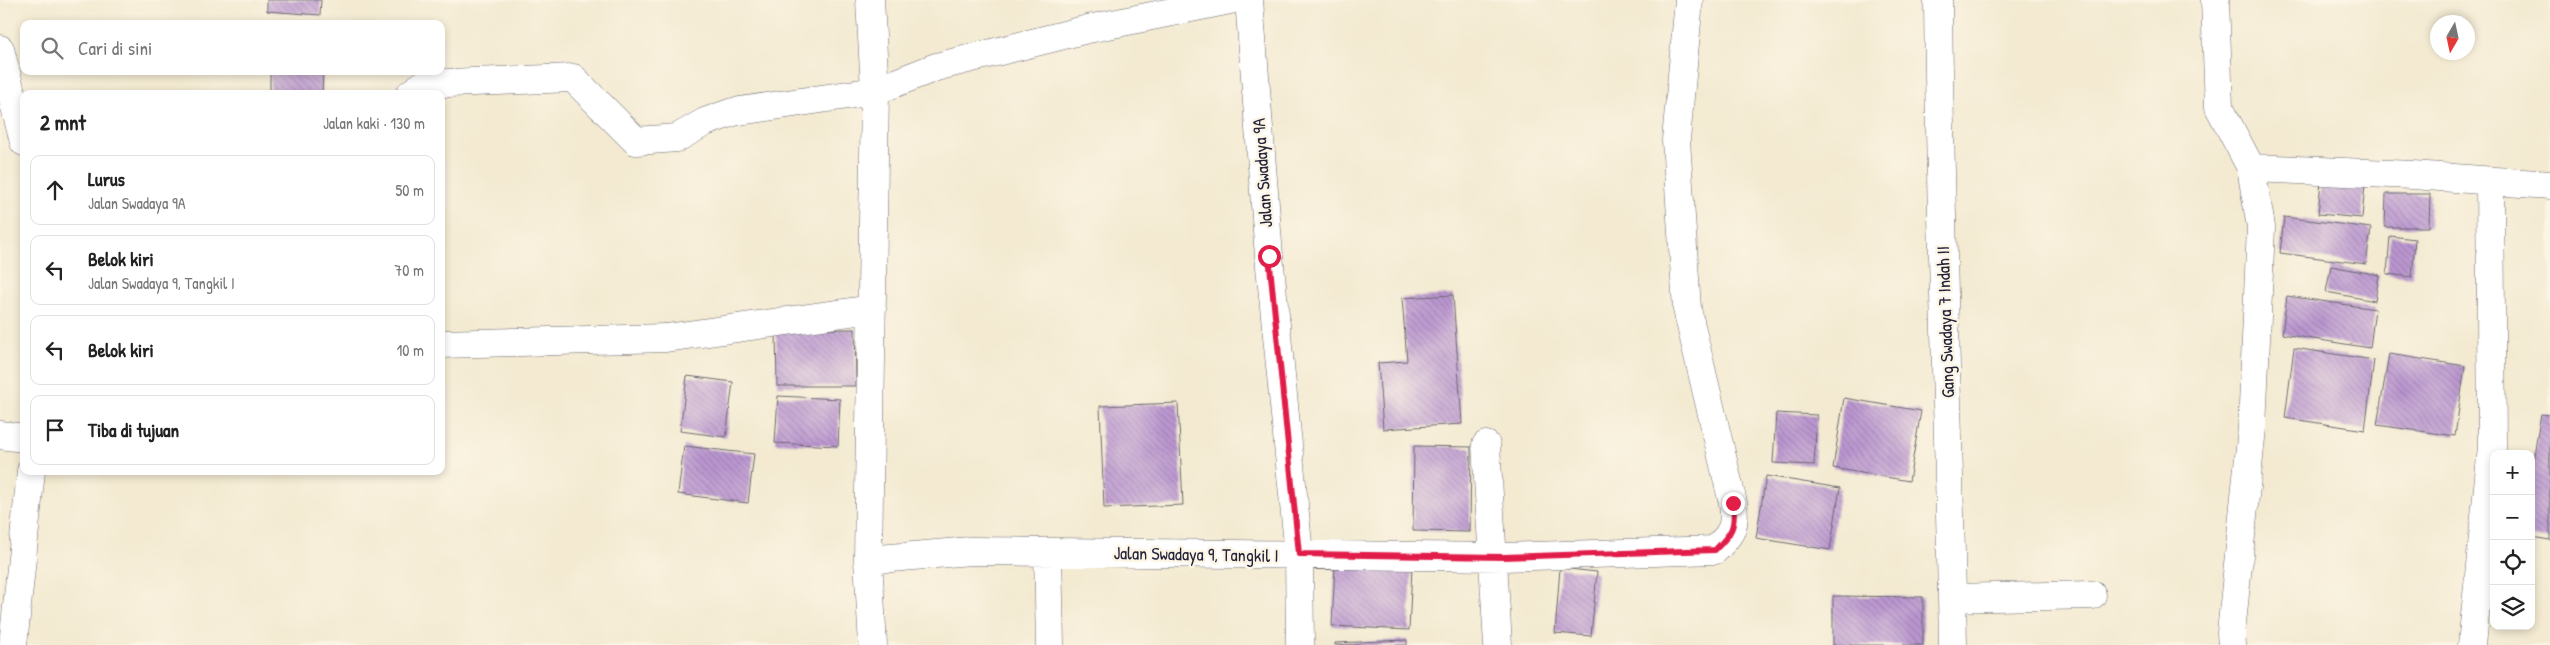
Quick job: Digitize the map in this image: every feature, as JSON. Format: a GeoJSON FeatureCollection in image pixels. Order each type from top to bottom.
{"type":"FeatureCollection","features":[{"type":"Feature","properties":{"kind":"street"},"geometry":{"type":"LineString","coordinates":[[870,0],[875,91],[868,560],[872,645]]}},
{"type":"Feature","properties":{"kind":"street"},"geometry":{"type":"LineString","coordinates":[[416,90],[424,84],[573,78],[636,140],[677,138],[705,122],[733,112],[875,91],[936,67],[1088,29],[1230,0]]}},
{"type":"Feature","properties":{"kind":"street","name":"Jalan Swadaya 9A"},"geometry":{"type":"LineString","coordinates":[[1249,0],[1269,256],[1299,554],[1300,645]]}},
{"type":"Feature","properties":{"kind":"street","name":"Jalan Swadaya 9, Tangkil I"},"geometry":{"type":"LineString","coordinates":[[868,560],[970,551],[1493,556],[1715,550],[1728,537],[1736,521],[1687,309],[1676,140],[1690,0]]}},
{"type":"Feature","properties":{"kind":"street","name":"Gang Swadaya 7 Indah II"},"geometry":{"type":"LineString","coordinates":[[1938,0],[1939,130],[1952,645]]}},
{"type":"Feature","properties":{"kind":"street"},"geometry":{"type":"LineString","coordinates":[[2214,0],[2219,107],[2252,168],[2261,236],[2252,428],[2231,632],[2232,645]]}},
{"type":"Feature","properties":{"kind":"street"},"geometry":{"type":"LineString","coordinates":[[0,49],[20,126]]}},
{"type":"Feature","properties":{"kind":"street"},"geometry":{"type":"LineString","coordinates":[[2252,168],[2412,175],[2550,186]]}},
{"type":"Feature","properties":{"kind":"street"},"geometry":{"type":"LineString","coordinates":[[2472,645],[2492,447],[2490,181]]}},
{"type":"Feature","properties":{"kind":"street"},"geometry":{"type":"LineString","coordinates":[[445,344],[666,338],[872,308]]}},
{"type":"Feature","properties":{"kind":"street"},"geometry":{"type":"LineString","coordinates":[[0,435],[20,438]]}},
{"type":"Feature","properties":{"kind":"street"},"geometry":{"type":"LineString","coordinates":[[1486,445],[1498,645]]}},
{"type":"Feature","properties":{"kind":"street"},"geometry":{"type":"LineString","coordinates":[[13,645],[31,475]]}},
{"type":"Feature","properties":{"kind":"street"},"geometry":{"type":"LineString","coordinates":[[1048,552],[1050,645]]}},
{"type":"Feature","properties":{"kind":"street"},"geometry":{"type":"LineString","coordinates":[[1952,598],[2092,595]]}},
{"type":"Feature","properties":{"kind":"building"},"geometry":{"type":"Polygon","coordinates":[[[267,0],[321,0],[320,15],[267,11],[267,0]]]}},
{"type":"Feature","properties":{"kind":"building"},"geometry":{"type":"Polygon","coordinates":[[[270,75],[323,75],[322,90],[270,90],[270,75]]]}},
{"type":"Feature","properties":{"kind":"building"},"geometry":{"type":"Polygon","coordinates":[[[2321,181],[2365,184],[2362,218],[2318,214],[2321,181]]]}},
{"type":"Feature","properties":{"kind":"building"},"geometry":{"type":"Polygon","coordinates":[[[2386,194],[2430,194],[2429,227],[2385,227],[2386,194]]]}},
{"type":"Feature","properties":{"kind":"building"},"geometry":{"type":"Polygon","coordinates":[[[2284,217],[2371,228],[2366,264],[2280,253],[2284,217]]]}},
{"type":"Feature","properties":{"kind":"building"},"geometry":{"type":"Polygon","coordinates":[[[2390,236],[2415,239],[2412,277],[2387,274],[2390,236]]]}},
{"type":"Feature","properties":{"kind":"building"},"geometry":{"type":"Polygon","coordinates":[[[2331,266],[2379,275],[2375,301],[2326,292],[2331,266]]]}},
{"type":"Feature","properties":{"kind":"building"},"geometry":{"type":"Polygon","coordinates":[[[1453,295],[1462,424],[1383,429],[1378,363],[1407,361],[1402,298],[1453,295]]]}},
{"type":"Feature","properties":{"kind":"building"},"geometry":{"type":"Polygon","coordinates":[[[2287,296],[2375,309],[2370,348],[2282,334],[2287,296]]]}},
{"type":"Feature","properties":{"kind":"building"},"geometry":{"type":"Polygon","coordinates":[[[855,329],[856,386],[777,386],[776,330],[855,329]]]}},
{"type":"Feature","properties":{"kind":"building"},"geometry":{"type":"Polygon","coordinates":[[[2294,348],[2374,360],[2365,430],[2285,418],[2294,348]]]}},
{"type":"Feature","properties":{"kind":"building"},"geometry":{"type":"Polygon","coordinates":[[[2389,354],[2465,366],[2455,436],[2377,425],[2389,354]]]}},
{"type":"Feature","properties":{"kind":"building"},"geometry":{"type":"Polygon","coordinates":[[[687,376],[733,382],[726,437],[680,431],[687,376]]]}},
{"type":"Feature","properties":{"kind":"building"},"geometry":{"type":"Polygon","coordinates":[[[778,396],[840,399],[838,446],[775,443],[778,396]]]}},
{"type":"Feature","properties":{"kind":"building"},"geometry":{"type":"Polygon","coordinates":[[[1844,398],[1921,411],[1909,481],[1833,468],[1844,398]]]}},
{"type":"Feature","properties":{"kind":"building"},"geometry":{"type":"Polygon","coordinates":[[[1178,403],[1183,505],[1104,508],[1100,406],[1178,403]]]}},
{"type":"Feature","properties":{"kind":"building"},"geometry":{"type":"Polygon","coordinates":[[[1776,413],[1817,415],[1814,465],[1773,463],[1776,413]]]}},
{"type":"Feature","properties":{"kind":"building"},"geometry":{"type":"Polygon","coordinates":[[[2541,414],[2550,415],[2550,540],[2535,538],[2535,450],[2541,414]]]}},
{"type":"Feature","properties":{"kind":"building"},"geometry":{"type":"Polygon","coordinates":[[[684,446],[754,454],[748,503],[678,494],[684,446]]]}},
{"type":"Feature","properties":{"kind":"building"},"geometry":{"type":"Polygon","coordinates":[[[1414,446],[1471,447],[1470,532],[1413,531],[1414,446]]]}},
{"type":"Feature","properties":{"kind":"building"},"geometry":{"type":"Polygon","coordinates":[[[1766,476],[1840,488],[1830,550],[1756,538],[1766,476]]]}},
{"type":"Feature","properties":{"kind":"building"},"geometry":{"type":"Polygon","coordinates":[[[1335,565],[1412,568],[1409,630],[1332,626],[1335,565]]]}},
{"type":"Feature","properties":{"kind":"building"},"geometry":{"type":"Polygon","coordinates":[[[1560,568],[1597,572],[1591,636],[1555,633],[1560,568]]]}},
{"type":"Feature","properties":{"kind":"building"},"geometry":{"type":"Polygon","coordinates":[[[1833,596],[1923,597],[1923,645],[1833,645],[1833,596]]]}},
{"type":"Feature","properties":{"kind":"building"},"geometry":{"type":"Polygon","coordinates":[[[1407,640],[1407,645],[1335,645],[1335,643],[1407,640]]]}},
{"type":"Feature","properties":{"kind":"route"},"geometry":{"type":"LineString","coordinates":[[1269,256],[1299,554],[1504,557],[1715,550],[1728,537],[1736,521],[1733,503]]}}]}
